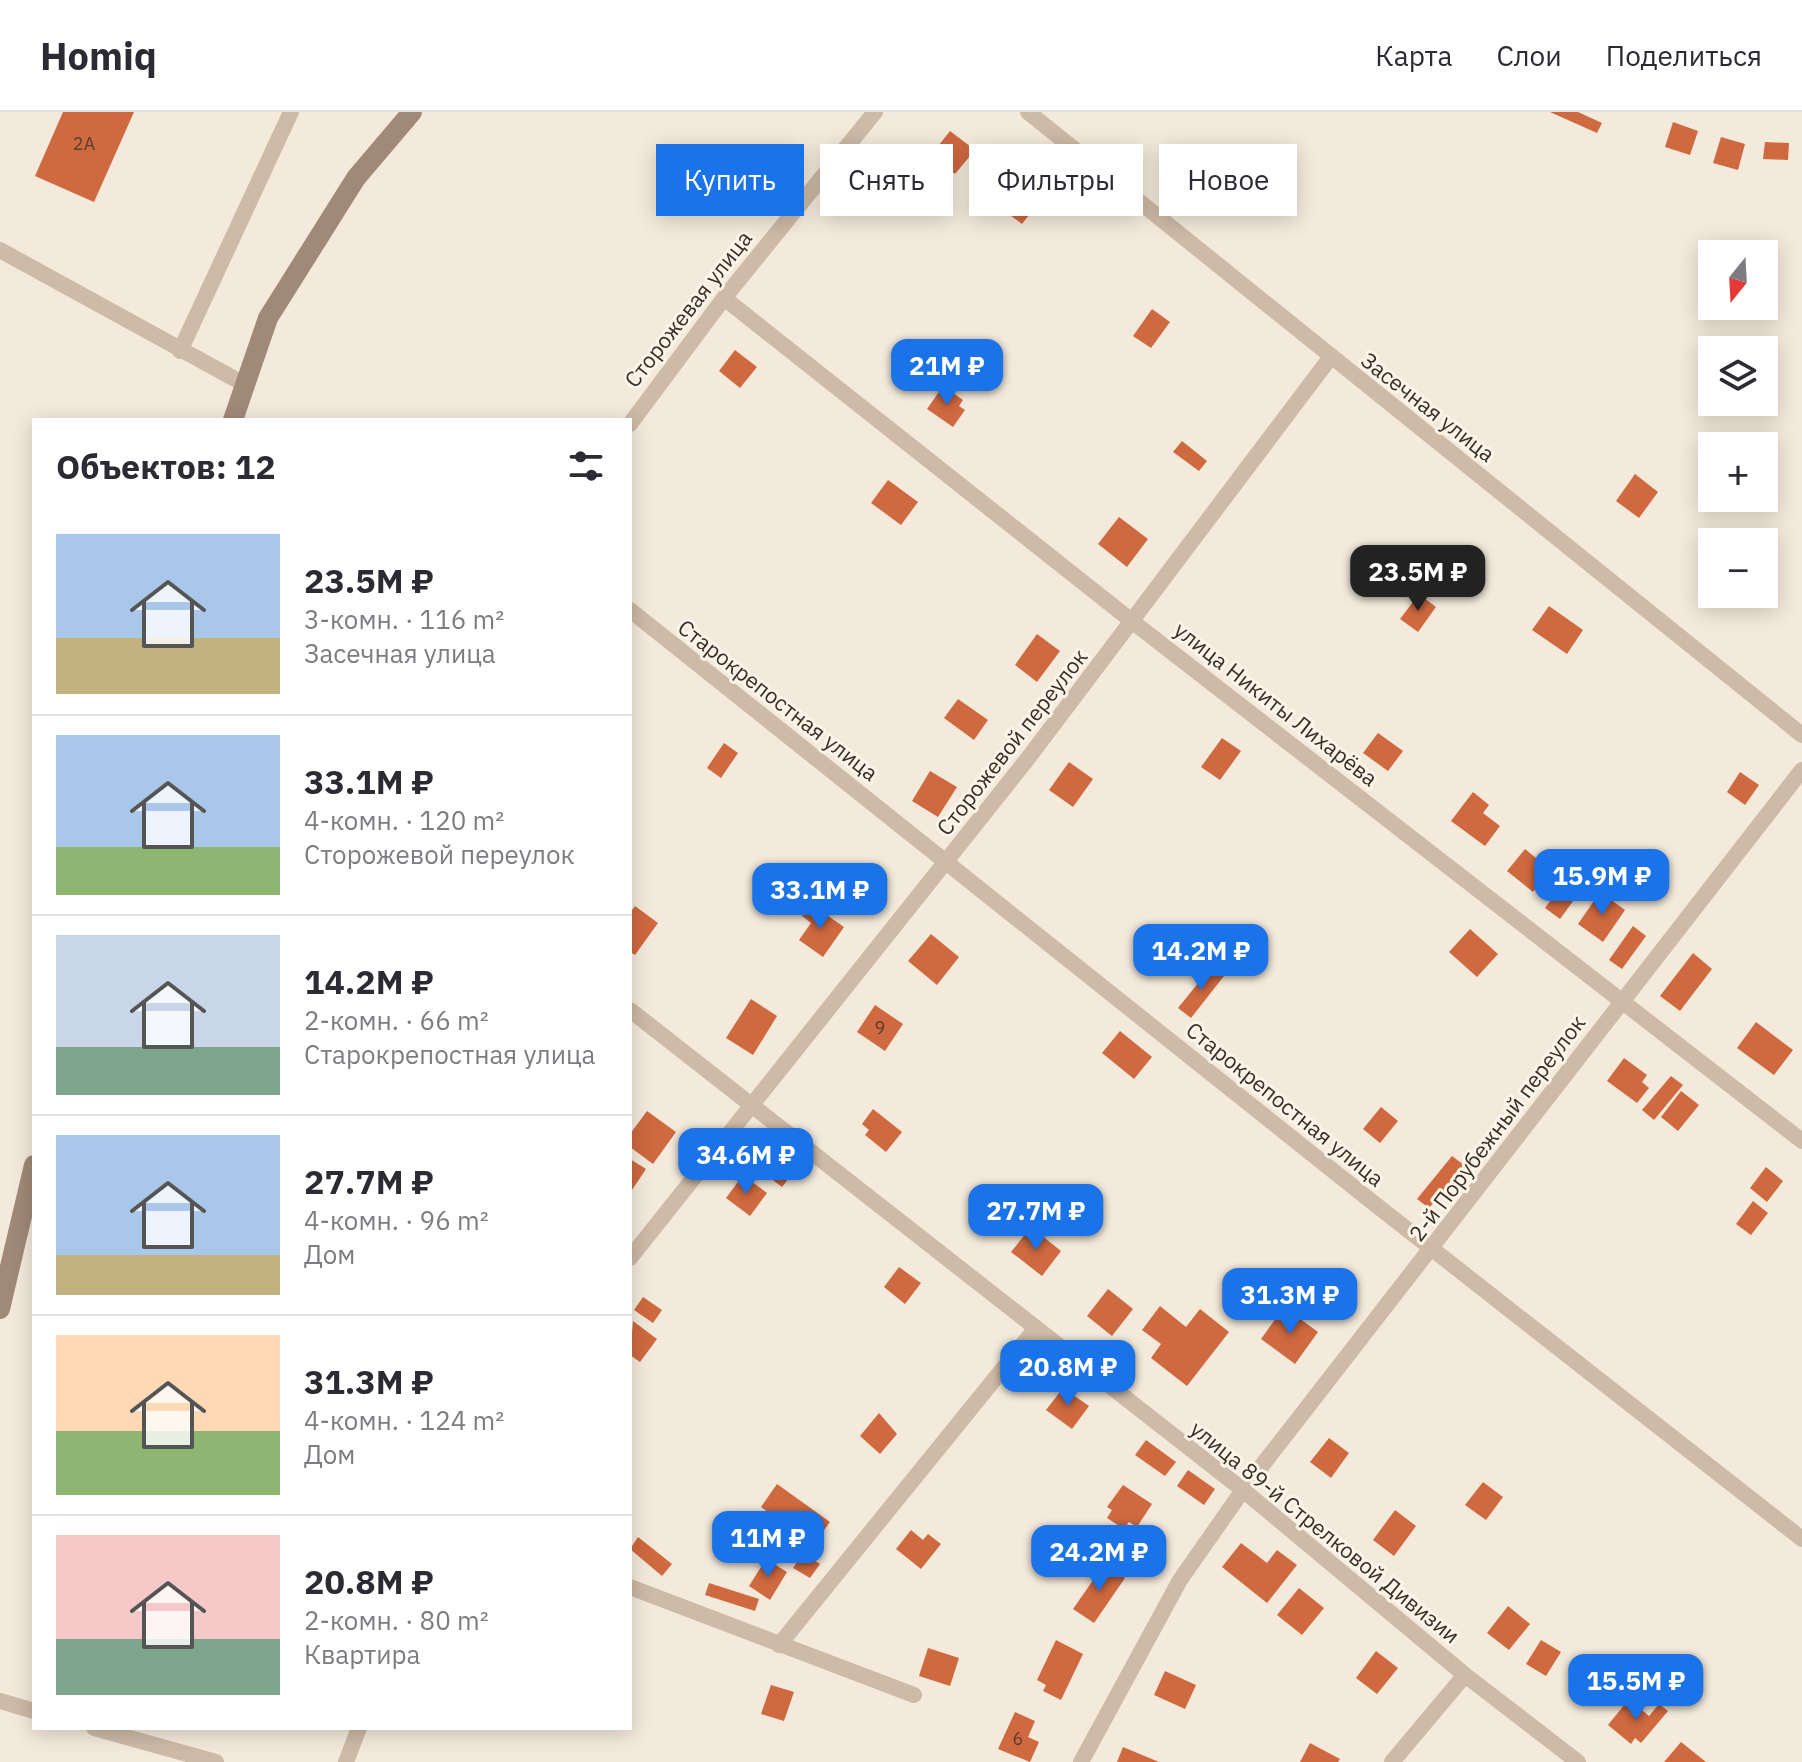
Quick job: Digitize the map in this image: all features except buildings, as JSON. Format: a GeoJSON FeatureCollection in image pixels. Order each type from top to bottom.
{"type":"FeatureCollection","features":[{"type":"Feature","properties":{"kind":"main road"},"geometry":{"type":"LineString","coordinates":[[234,418],[268,318],[356,178],[412,112]]}},
{"type":"Feature","properties":{"kind":"main road"},"geometry":{"type":"LineString","coordinates":[[0,1309],[32,1173]]}},
{"type":"Feature","properties":{"kind":"street"},"geometry":{"type":"LineString","coordinates":[[180,351],[291,112]]}},
{"type":"Feature","properties":{"kind":"street","name":"Сторожевая улица"},"geometry":{"type":"LineString","coordinates":[[632,421],[724,298],[875,112]]}},
{"type":"Feature","properties":{"kind":"street","name":"Засечная улица"},"geometry":{"type":"LineString","coordinates":[[1028,112],[1802,735]]}},
{"type":"Feature","properties":{"kind":"street"},"geometry":{"type":"LineString","coordinates":[[0,250],[244,384]]}},
{"type":"Feature","properties":{"kind":"street","name":"улица Никиты Лихарёва"},"geometry":{"type":"LineString","coordinates":[[724,298],[1133,622],[1802,1141]]}},
{"type":"Feature","properties":{"kind":"street","name":"Сторожевой переулок"},"geometry":{"type":"LineString","coordinates":[[632,1256],[947,862],[1133,622],[1330,358]]}},
{"type":"Feature","properties":{"kind":"street","name":"Старокрепостная улица"},"geometry":{"type":"LineString","coordinates":[[632,612],[1432,1249],[1802,1539]]}},
{"type":"Feature","properties":{"kind":"street","name":"2-й Порубежный переулок"},"geometry":{"type":"LineString","coordinates":[[1081,1762],[1180,1580],[1243,1490],[1802,770]]}},
{"type":"Feature","properties":{"kind":"street","name":"улица 89-й Стрелковой Дивизии"},"geometry":{"type":"LineString","coordinates":[[632,1012],[1243,1490],[1465,1675],[1578,1762]]}},
{"type":"Feature","properties":{"kind":"street"},"geometry":{"type":"LineString","coordinates":[[779,1645],[1036,1328]]}},
{"type":"Feature","properties":{"kind":"street"},"geometry":{"type":"LineString","coordinates":[[632,1588],[914,1695]]}},
{"type":"Feature","properties":{"kind":"street"},"geometry":{"type":"LineString","coordinates":[[1392,1762],[1465,1675]]}},
{"type":"Feature","properties":{"kind":"street"},"geometry":{"type":"LineString","coordinates":[[0,1701],[32,1710]]}},
{"type":"Feature","properties":{"kind":"street"},"geometry":{"type":"LineString","coordinates":[[101,1730],[216,1762]]}},
{"type":"Feature","properties":{"kind":"street"},"geometry":{"type":"LineString","coordinates":[[346,1762],[358,1730]]}}]}
